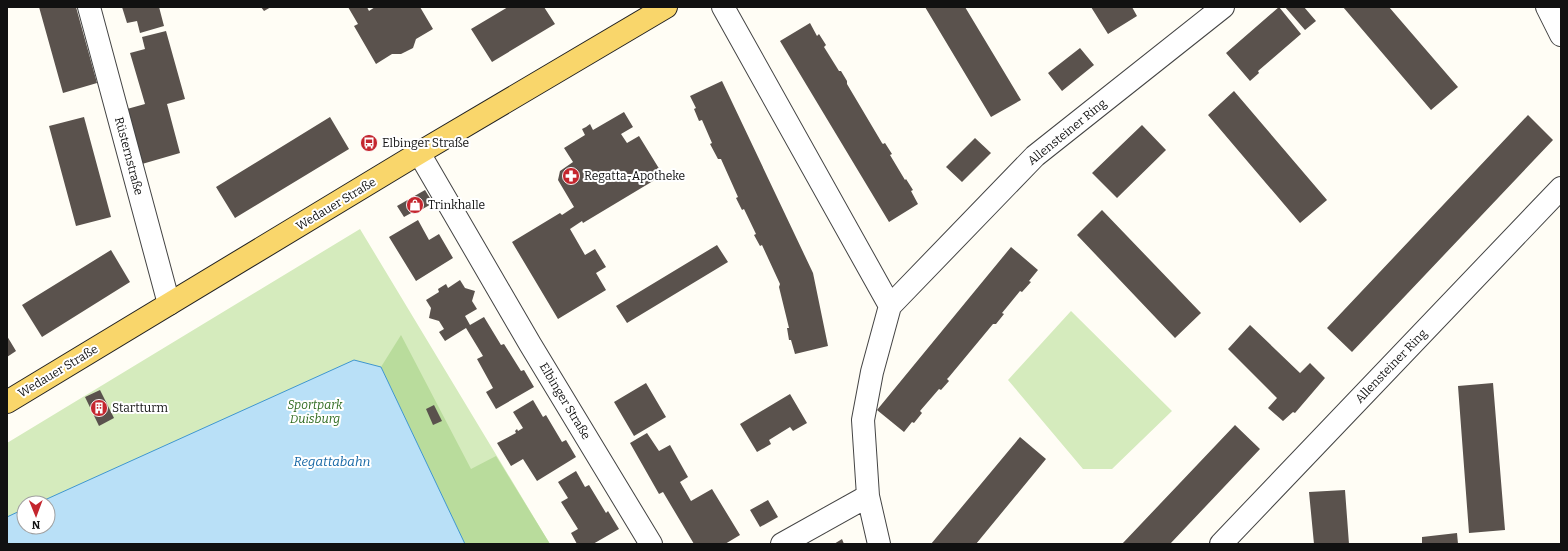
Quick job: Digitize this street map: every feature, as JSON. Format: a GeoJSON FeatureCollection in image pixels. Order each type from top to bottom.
{"type":"FeatureCollection","features":[{"type":"Feature","properties":{"kind":"main road","name":"Wedauer Straße"},"geometry":{"type":"LineString","coordinates":[[7,402],[419,153],[666,7]]}},
{"type":"Feature","properties":{"kind":"street","name":"Rüsternstraße"},"geometry":{"type":"LineString","coordinates":[[89,7],[169,304]]}},
{"type":"Feature","properties":{"kind":"street"},"geometry":{"type":"LineString","coordinates":[[723,7],[890,306]]}},
{"type":"Feature","properties":{"kind":"street","name":"Allensteiner Ring"},"geometry":{"type":"LineString","coordinates":[[878,544],[868,496],[863,420],[872,372],[890,306],[1035,156],[1223,7]]}},
{"type":"Feature","properties":{"kind":"street"},"geometry":{"type":"LineString","coordinates":[[1547,7],[1561,35]]}},
{"type":"Feature","properties":{"kind":"street","name":"Elbinger Straße"},"geometry":{"type":"LineString","coordinates":[[419,153],[530,344],[652,544]]}},
{"type":"Feature","properties":{"kind":"street","name":"Allensteiner Ring"},"geometry":{"type":"LineString","coordinates":[[1221,544],[1561,188]]}},
{"type":"Feature","properties":{"kind":"street"},"geometry":{"type":"LineString","coordinates":[[782,544],[868,496]]}},
{"type":"Feature","properties":{"kind":"green space","name":"Sportpark Duisburg"},"geometry":{"type":"Polygon","coordinates":[[[360,229],[550,544],[7,544],[7,443],[360,229]]]}},
{"type":"Feature","properties":{"kind":"green space"},"geometry":{"type":"Polygon","coordinates":[[[1071,311],[1172,411],[1112,469],[1083,469],[1008,380],[1071,311]]]}},
{"type":"Feature","properties":{"kind":"green space"},"geometry":{"type":"Polygon","coordinates":[[[401,335],[471,469],[496,456],[550,544],[465,544],[381,367],[401,335]]]}},
{"type":"Feature","properties":{"kind":"water","name":"Regattabahn"},"geometry":{"type":"Polygon","coordinates":[[[354,360],[381,367],[465,544],[7,544],[7,517],[16,513],[16,535],[56,535],[56,495],[354,360]]]}},
{"type":"Feature","properties":{"kind":"building"},"geometry":{"type":"Polygon","coordinates":[[[39,7],[76,7],[97,83],[63,93],[39,7]]]}},
{"type":"Feature","properties":{"kind":"building"},"geometry":{"type":"Polygon","coordinates":[[[122,7],[159,7],[164,26],[140,33],[137,21],[127,23],[122,7]]]}},
{"type":"Feature","properties":{"kind":"building"},"geometry":{"type":"Polygon","coordinates":[[[261,7],[271,7],[264,11],[261,7]]]}},
{"type":"Feature","properties":{"kind":"building"},"geometry":{"type":"Polygon","coordinates":[[[348,7],[367,7],[369,11],[375,7],[420,7],[433,29],[416,39],[413,48],[401,54],[392,54],[376,64],[354,26],[358,24],[348,7]]]}},
{"type":"Feature","properties":{"kind":"building"},"geometry":{"type":"Polygon","coordinates":[[[508,7],[544,7],[555,24],[492,62],[471,29],[508,7]]]}},
{"type":"Feature","properties":{"kind":"building"},"geometry":{"type":"Polygon","coordinates":[[[925,7],[965,7],[1021,100],[991,117],[925,7]]]}},
{"type":"Feature","properties":{"kind":"building"},"geometry":{"type":"Polygon","coordinates":[[[1091,7],[1132,7],[1137,16],[1108,34],[1091,7]]]}},
{"type":"Feature","properties":{"kind":"building"},"geometry":{"type":"Polygon","coordinates":[[[1279,7],[1301,34],[1258,71],[1259,73],[1250,81],[1226,53],[1279,7]]]}},
{"type":"Feature","properties":{"kind":"building"},"geometry":{"type":"Polygon","coordinates":[[[1285,7],[1304,7],[1316,21],[1305,30],[1285,7]]]}},
{"type":"Feature","properties":{"kind":"building"},"geometry":{"type":"Polygon","coordinates":[[[1343,7],[1389,7],[1458,87],[1431,110],[1343,7]]]}},
{"type":"Feature","properties":{"kind":"building"},"geometry":{"type":"Polygon","coordinates":[[[810,23],[817,36],[819,34],[826,45],[824,47],[839,71],[841,71],[847,81],[847,84],[882,143],[885,143],[892,154],[890,155],[913,190],[911,191],[918,204],[889,222],[780,41],[810,23]]]}},
{"type":"Feature","properties":{"kind":"building"},"geometry":{"type":"Polygon","coordinates":[[[166,31],[185,99],[167,104],[180,153],[142,164],[127,109],[145,104],[130,53],[145,49],[142,37],[166,31]]]}},
{"type":"Feature","properties":{"kind":"building"},"geometry":{"type":"Polygon","coordinates":[[[1080,48],[1094,65],[1062,91],[1048,73],[1080,48]]]}},
{"type":"Feature","properties":{"kind":"building"},"geometry":{"type":"Polygon","coordinates":[[[722,81],[813,273],[828,346],[795,354],[791,340],[789,340],[787,328],[789,328],[779,287],[780,284],[762,245],[760,246],[754,235],[756,234],[744,209],[742,210],[736,198],[738,197],[721,159],[718,159],[710,144],[712,143],[702,120],[699,121],[694,109],[696,108],[690,96],[722,81]]]}},
{"type":"Feature","properties":{"kind":"building"},"geometry":{"type":"Polygon","coordinates":[[[1234,91],[1327,200],[1300,223],[1208,115],[1234,91]]]}},
{"type":"Feature","properties":{"kind":"building"},"geometry":{"type":"Polygon","coordinates":[[[624,112],[633,127],[621,134],[627,143],[639,136],[663,175],[583,223],[582,221],[570,229],[585,255],[595,249],[606,267],[596,273],[606,290],[558,319],[512,242],[560,213],[562,215],[574,207],[558,180],[560,171],[573,162],[564,148],[585,135],[582,129],[590,124],[593,130],[624,112]]]}},
{"type":"Feature","properties":{"kind":"building"},"geometry":{"type":"Polygon","coordinates":[[[1528,115],[1553,140],[1352,352],[1327,328],[1528,115]]]}},
{"type":"Feature","properties":{"kind":"building"},"geometry":{"type":"Polygon","coordinates":[[[84,117],[111,217],[76,226],[49,126],[84,117]]]}},
{"type":"Feature","properties":{"kind":"building"},"geometry":{"type":"Polygon","coordinates":[[[330,117],[349,149],[235,218],[216,187],[330,117]]]}},
{"type":"Feature","properties":{"kind":"building"},"geometry":{"type":"Polygon","coordinates":[[[1142,125],[1166,150],[1117,198],[1092,173],[1142,125]]]}},
{"type":"Feature","properties":{"kind":"building"},"geometry":{"type":"Polygon","coordinates":[[[975,138],[991,153],[962,182],[946,167],[975,138]]]}},
{"type":"Feature","properties":{"kind":"building","name":"Trinkhalle"},"geometry":{"type":"Polygon","coordinates":[[[425,190],[433,203],[414,214],[413,212],[404,217],[397,206],[425,190]]]}},
{"type":"Feature","properties":{"kind":"building"},"geometry":{"type":"Polygon","coordinates":[[[1102,210],[1201,313],[1175,338],[1077,235],[1102,210]]]}},
{"type":"Feature","properties":{"kind":"building"},"geometry":{"type":"Polygon","coordinates":[[[418,220],[429,240],[439,234],[453,258],[416,281],[389,237],[418,220]]]}},
{"type":"Feature","properties":{"kind":"building"},"geometry":{"type":"Polygon","coordinates":[[[717,245],[728,262],[627,323],[616,306],[717,245]]]}},
{"type":"Feature","properties":{"kind":"building"},"geometry":{"type":"Polygon","coordinates":[[[1011,247],[1038,270],[1029,281],[1031,282],[1022,292],[1020,291],[1002,313],[1004,314],[996,324],[993,324],[947,379],[949,381],[941,390],[939,389],[920,411],[922,413],[914,423],[912,422],[904,432],[877,410],[1011,247]]]}},
{"type":"Feature","properties":{"kind":"building"},"geometry":{"type":"Polygon","coordinates":[[[111,250],[130,282],[42,337],[22,305],[111,250]]]}},
{"type":"Feature","properties":{"kind":"building"},"geometry":{"type":"Polygon","coordinates":[[[460,280],[465,288],[475,291],[472,301],[477,309],[465,316],[470,325],[484,317],[501,345],[504,344],[521,371],[524,370],[534,387],[496,409],[486,392],[493,388],[477,359],[483,356],[466,328],[445,341],[439,332],[444,329],[439,321],[429,318],[431,308],[426,300],[439,292],[438,289],[446,284],[448,288],[460,280]]]}},
{"type":"Feature","properties":{"kind":"building"},"geometry":{"type":"Polygon","coordinates":[[[1250,325],[1300,373],[1310,363],[1325,378],[1295,413],[1293,412],[1283,421],[1268,408],[1277,398],[1228,349],[1250,325]]]}},
{"type":"Feature","properties":{"kind":"building"},"geometry":{"type":"Polygon","coordinates":[[[7,336],[16,351],[7,357],[7,336]]]}},
{"type":"Feature","properties":{"kind":"building"},"geometry":{"type":"Polygon","coordinates":[[[646,383],[666,417],[634,436],[614,402],[646,383]]]}},
{"type":"Feature","properties":{"kind":"building"},"geometry":{"type":"Polygon","coordinates":[[[1493,383],[1505,530],[1469,533],[1458,386],[1493,383]]]}},
{"type":"Feature","properties":{"kind":"building","name":"Startturm"},"geometry":{"type":"Polygon","coordinates":[[[100,390],[114,418],[99,426],[85,397],[100,390]]]}},
{"type":"Feature","properties":{"kind":"building"},"geometry":{"type":"Polygon","coordinates":[[[790,394],[807,423],[793,431],[790,427],[769,440],[771,444],[757,452],[740,424],[790,394]]]}},
{"type":"Feature","properties":{"kind":"building"},"geometry":{"type":"Polygon","coordinates":[[[533,400],[543,417],[546,415],[562,442],[566,440],[576,457],[537,481],[523,459],[511,466],[497,443],[516,433],[515,431],[517,429],[518,431],[523,428],[513,412],[533,400]]]}},
{"type":"Feature","properties":{"kind":"building"},"geometry":{"type":"Polygon","coordinates":[[[434,405],[442,421],[433,425],[426,409],[434,405]]]}},
{"type":"Feature","properties":{"kind":"building"},"geometry":{"type":"Polygon","coordinates":[[[1235,425],[1260,449],[1170,544],[1122,544],[1235,425]]]}},
{"type":"Feature","properties":{"kind":"building"},"geometry":{"type":"Polygon","coordinates":[[[647,433],[659,451],[670,445],[688,477],[680,482],[691,501],[712,489],[740,535],[725,544],[694,544],[663,492],[659,494],[630,443],[647,433]]]}},
{"type":"Feature","properties":{"kind":"building"},"geometry":{"type":"Polygon","coordinates":[[[1020,437],[1046,459],[976,544],[931,544],[1020,437]]]}},
{"type":"Feature","properties":{"kind":"building"},"geometry":{"type":"Polygon","coordinates":[[[576,471],[585,487],[589,485],[606,513],[608,511],[619,529],[593,544],[577,544],[571,533],[578,529],[561,502],[568,498],[558,482],[576,471]]]}},
{"type":"Feature","properties":{"kind":"building"},"geometry":{"type":"Polygon","coordinates":[[[1345,490],[1349,544],[1314,544],[1309,492],[1345,490]]]}},
{"type":"Feature","properties":{"kind":"building"},"geometry":{"type":"Polygon","coordinates":[[[768,500],[778,517],[760,527],[750,510],[768,500]]]}},
{"type":"Feature","properties":{"kind":"building"},"geometry":{"type":"Polygon","coordinates":[[[1457,533],[1458,544],[1422,544],[1422,537],[1457,533]]]}},
{"type":"Feature","properties":{"kind":"building"},"geometry":{"type":"Polygon","coordinates":[[[842,539],[844,544],[834,544],[842,539]]]}},
{"type":"Feature","properties":{"kind":"place","name":"Elbinger Straße"},"geometry":{"type":"Point","coordinates":[369,143]}},
{"type":"Feature","properties":{"kind":"place","name":"Regatta-Apotheke"},"geometry":{"type":"Point","coordinates":[571,176]}},
{"type":"Feature","properties":{"kind":"place","name":"Trinkhalle"},"geometry":{"type":"Point","coordinates":[415,205]}},
{"type":"Feature","properties":{"kind":"place","name":"Startturm"},"geometry":{"type":"Point","coordinates":[99,408]}}]}
